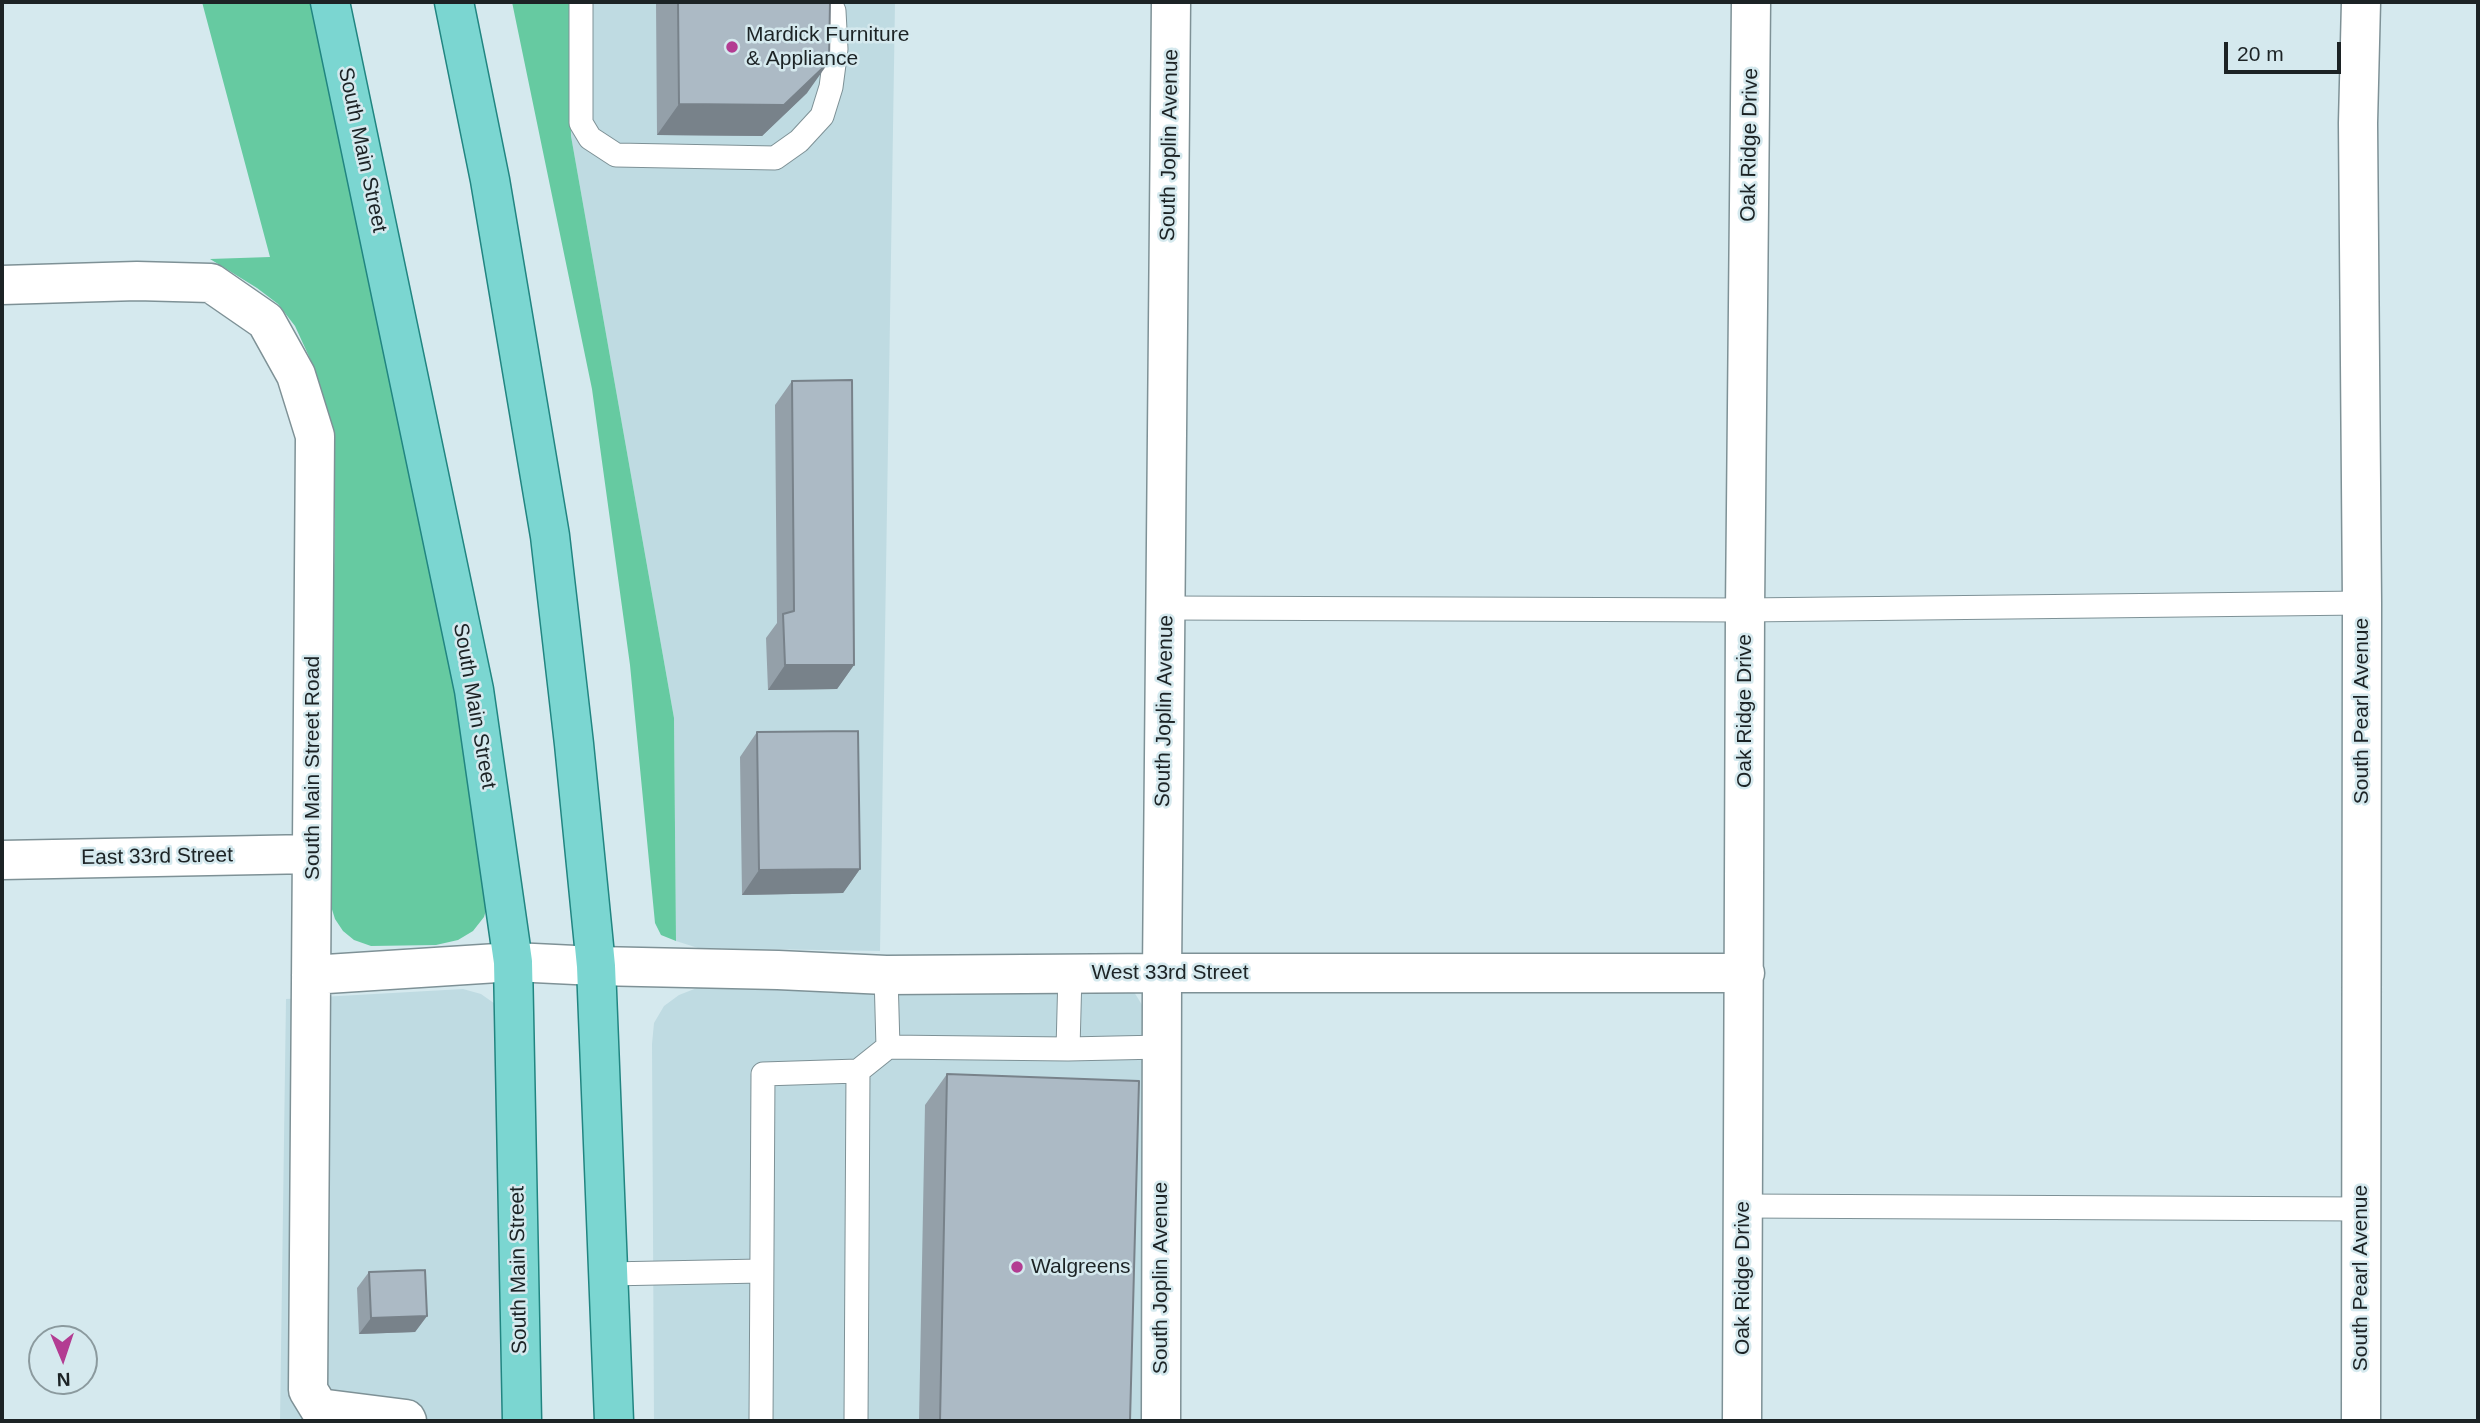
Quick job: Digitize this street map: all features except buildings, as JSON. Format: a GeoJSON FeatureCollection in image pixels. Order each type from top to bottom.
{"type":"FeatureCollection","features":[{"type":"Feature","properties":{"kind":"main road","name":"South Main Street"},"geometry":{"type":"LineString","coordinates":[[330,2],[474,690],[513,962],[522,1421]]}},
{"type":"Feature","properties":{"kind":"main road"},"geometry":{"type":"LineString","coordinates":[[454,2],[490,180],[550,536],[574,744],[596,967],[614,1421]]}},
{"type":"Feature","properties":{"kind":"street","name":"South Joplin Avenue"},"geometry":{"type":"LineString","coordinates":[[1161,1421],[1162,973],[1171,2]]}},
{"type":"Feature","properties":{"kind":"street","name":"Oak Ridge Drive"},"geometry":{"type":"LineString","coordinates":[[1742,1421],[1745,610],[1751,2]]}},
{"type":"Feature","properties":{"kind":"street","name":"South Pearl Avenue"},"geometry":{"type":"LineString","coordinates":[[2361,2],[2358,124],[2362,603],[2361,1421]]}},
{"type":"Feature","properties":{"kind":"street","name":"South Main Street Road"},"geometry":{"type":"LineString","coordinates":[[2,285],[137,281],[211,283],[265,321],[296,375],[315,436],[308,1390],[318,1408],[407,1421]]}},
{"type":"Feature","properties":{"kind":"street","name":"East 33rd Street"},"geometry":{"type":"LineString","coordinates":[[2,860],[312,854]]}},
{"type":"Feature","properties":{"kind":"street"},"geometry":{"type":"LineString","coordinates":[[311,975],[513,962],[596,967]]}},
{"type":"Feature","properties":{"kind":"street","name":"West 33rd Street"},"geometry":{"type":"LineString","coordinates":[[596,967],[886,975],[1745,973]]}},
{"type":"Feature","properties":{"kind":"lane"},"geometry":{"type":"LineString","coordinates":[[580,2],[581,123],[590,138],[616,155],[775,158],[799,141],[822,116],[831,87],[836,49],[834,12],[830,2]]}},
{"type":"Feature","properties":{"kind":"lane"},"geometry":{"type":"LineString","coordinates":[[1166,608],[1745,610],[2362,603]]}},
{"type":"Feature","properties":{"kind":"lane"},"geometry":{"type":"LineString","coordinates":[[1068,1049],[1070,973]]}},
{"type":"Feature","properties":{"kind":"lane"},"geometry":{"type":"LineString","coordinates":[[886,975],[888,1047]]}},
{"type":"Feature","properties":{"kind":"lane"},"geometry":{"type":"LineString","coordinates":[[761,1421],[763,1074],[858,1071],[888,1047],[1068,1049],[1162,1046]]}},
{"type":"Feature","properties":{"kind":"lane"},"geometry":{"type":"LineString","coordinates":[[856,1421],[858,1071]]}},
{"type":"Feature","properties":{"kind":"lane"},"geometry":{"type":"LineString","coordinates":[[1743,1206],[2361,1209]]}},
{"type":"Feature","properties":{"kind":"lane"},"geometry":{"type":"LineString","coordinates":[[608,1275],[761,1271]]}},
{"type":"Feature","properties":{"kind":"shaded area"},"geometry":{"type":"Polygon","coordinates":[[[569,2],[895,2],[880,951],[698,948],[676,941],[674,718],[571,136],[569,2]]]}},
{"type":"Feature","properties":{"kind":"shaded area"},"geometry":{"type":"Polygon","coordinates":[[[702,986],[1134,992],[1144,1008],[1143,1421],[654,1421],[654,1023],[664,1006],[679,995],[702,986]]]}},
{"type":"Feature","properties":{"kind":"shaded area"},"geometry":{"type":"Polygon","coordinates":[[[463,989],[481,994],[498,1006],[518,1421],[280,1421],[286,999],[463,989]]]}},
{"type":"Feature","properties":{"kind":"green space"},"geometry":{"type":"Polygon","coordinates":[[[202,2],[315,2],[445,625],[489,900],[484,917],[473,931],[458,940],[436,945],[371,946],[354,940],[343,931],[335,919],[330,903],[335,495],[329,420],[312,363],[295,326],[278,304],[210,259],[270,257],[202,2]]]}},
{"type":"Feature","properties":{"kind":"green space"},"geometry":{"type":"Polygon","coordinates":[[[512,2],[569,2],[571,136],[674,718],[676,941],[661,935],[655,923],[630,665],[592,389],[512,2]]]}},
{"type":"Feature","properties":{"kind":"place","name":"Mardick Furniture & Appliance"},"geometry":{"type":"Point","coordinates":[732,47]}},
{"type":"Feature","properties":{"kind":"place","name":"Walgreens"},"geometry":{"type":"Point","coordinates":[1017,1267]}}]}
